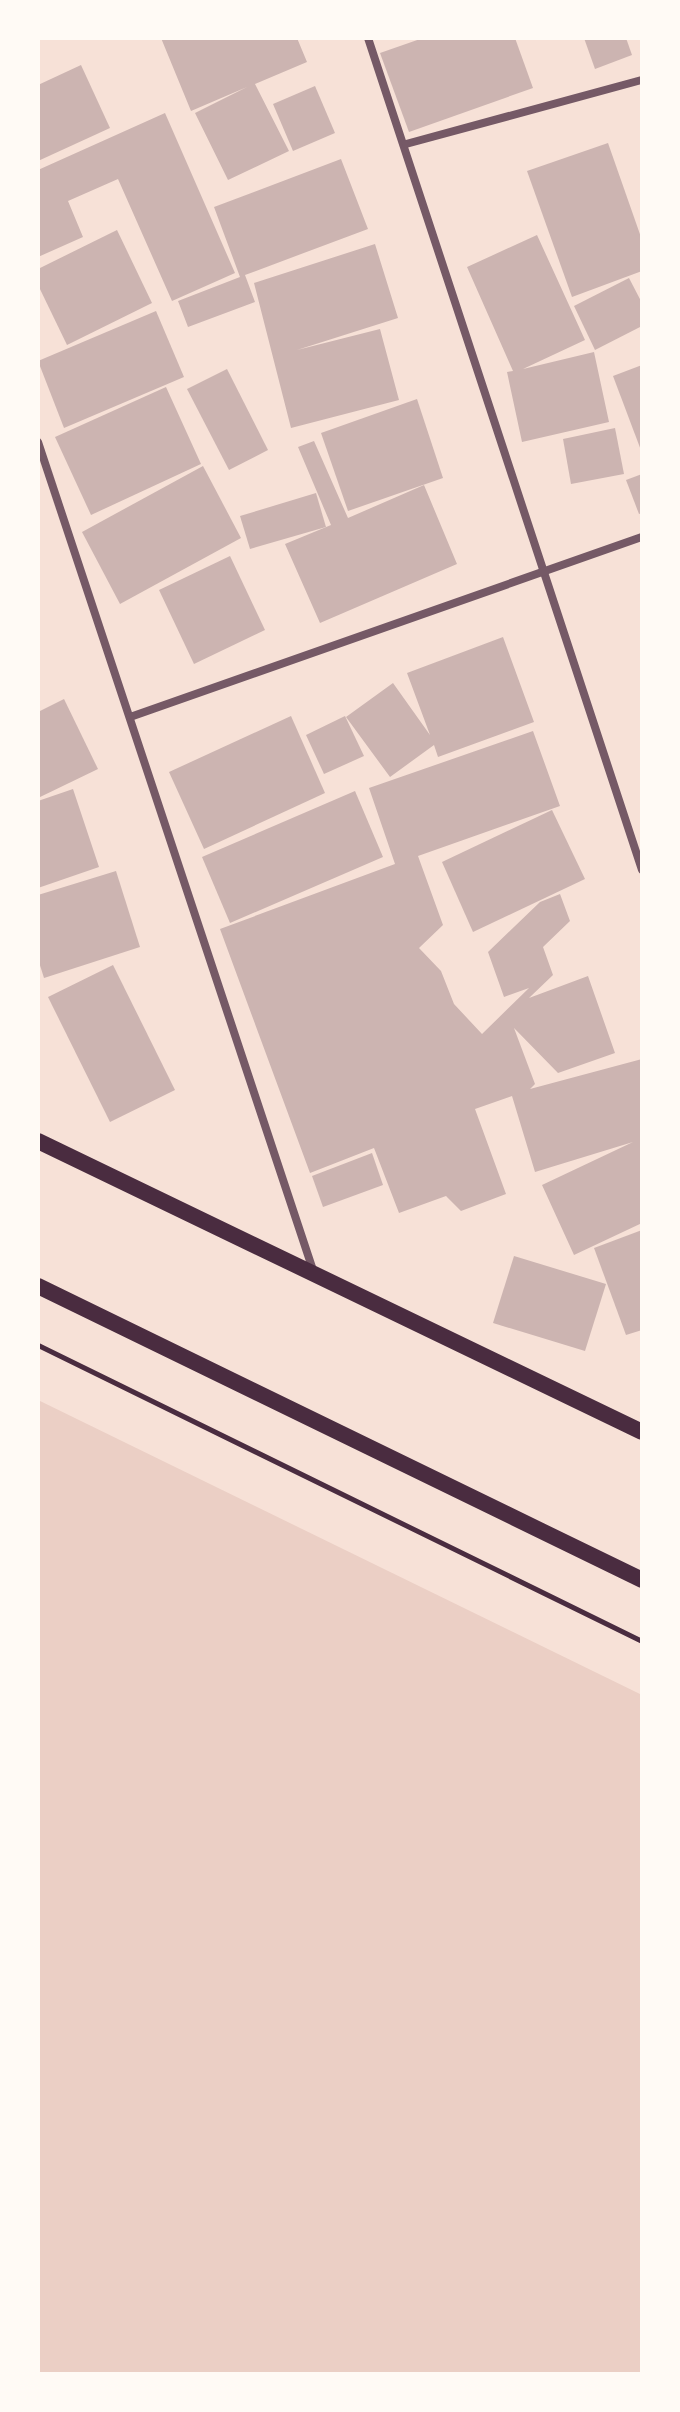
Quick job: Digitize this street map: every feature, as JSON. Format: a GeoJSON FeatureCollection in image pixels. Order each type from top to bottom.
{"type":"FeatureCollection","features":[{"type":"Feature","properties":{"kind":"main road"},"geometry":{"type":"LineString","coordinates":[[38,1141],[642,1432]]}},
{"type":"Feature","properties":{"kind":"main road"},"geometry":{"type":"LineString","coordinates":[[38,1286],[642,1580]]}},
{"type":"Feature","properties":{"kind":"street"},"geometry":{"type":"LineString","coordinates":[[368,38],[406,144],[540,569],[642,870]]}},
{"type":"Feature","properties":{"kind":"street"},"geometry":{"type":"LineString","coordinates":[[406,144],[642,80]]}},
{"type":"Feature","properties":{"kind":"street"},"geometry":{"type":"LineString","coordinates":[[38,442],[133,716],[314,1274]]}},
{"type":"Feature","properties":{"kind":"street"},"geometry":{"type":"LineString","coordinates":[[133,716],[540,569],[642,537]]}},
{"type":"Feature","properties":{"kind":"path"},"geometry":{"type":"LineString","coordinates":[[38,1345],[642,1641]]}},
{"type":"Feature","properties":{"kind":"shaded area"},"geometry":{"type":"Polygon","coordinates":[[[38,1400],[642,1695],[642,2374],[38,2374],[38,1400]]]}},
{"type":"Feature","properties":{"kind":"building"},"geometry":{"type":"Polygon","coordinates":[[[161,38],[297,38],[307,62],[255,84],[289,151],[228,180],[195,113],[247,87],[191,111],[161,38]]]}},
{"type":"Feature","properties":{"kind":"building"},"geometry":{"type":"Polygon","coordinates":[[[423,38],[515,38],[533,88],[409,132],[380,53],[423,38]]]}},
{"type":"Feature","properties":{"kind":"building"},"geometry":{"type":"Polygon","coordinates":[[[584,38],[626,38],[632,55],[595,69],[584,38]]]}},
{"type":"Feature","properties":{"kind":"building"},"geometry":{"type":"Polygon","coordinates":[[[81,65],[110,128],[38,161],[38,85],[81,65]]]}},
{"type":"Feature","properties":{"kind":"building"},"geometry":{"type":"Polygon","coordinates":[[[315,86],[335,133],[293,151],[273,104],[315,86]]]}},
{"type":"Feature","properties":{"kind":"building"},"geometry":{"type":"Polygon","coordinates":[[[165,113],[235,273],[172,301],[118,179],[68,201],[83,237],[38,257],[38,170],[165,113]]]}},
{"type":"Feature","properties":{"kind":"building"},"geometry":{"type":"Polygon","coordinates":[[[608,143],[642,240],[642,271],[572,297],[527,171],[608,143]]]}},
{"type":"Feature","properties":{"kind":"building"},"geometry":{"type":"Polygon","coordinates":[[[341,159],[368,229],[245,275],[255,302],[188,327],[178,301],[240,277],[214,207],[341,159]]]}},
{"type":"Feature","properties":{"kind":"building"},"geometry":{"type":"Polygon","coordinates":[[[117,230],[152,303],[67,345],[38,285],[38,269],[117,230]]]}},
{"type":"Feature","properties":{"kind":"building"},"geometry":{"type":"Polygon","coordinates":[[[537,235],[585,340],[523,369],[594,352],[609,422],[522,442],[507,372],[513,371],[467,267],[537,235]]]}},
{"type":"Feature","properties":{"kind":"building"},"geometry":{"type":"Polygon","coordinates":[[[375,244],[398,318],[297,350],[380,329],[399,400],[291,428],[254,283],[375,244]]]}},
{"type":"Feature","properties":{"kind":"building"},"geometry":{"type":"Polygon","coordinates":[[[629,278],[642,303],[642,326],[595,350],[574,306],[629,278]]]}},
{"type":"Feature","properties":{"kind":"building"},"geometry":{"type":"Polygon","coordinates":[[[156,311],[184,377],[64,428],[38,361],[156,311]]]}},
{"type":"Feature","properties":{"kind":"building"},"geometry":{"type":"Polygon","coordinates":[[[642,365],[642,453],[613,376],[642,365]]]}},
{"type":"Feature","properties":{"kind":"building"},"geometry":{"type":"Polygon","coordinates":[[[227,369],[268,450],[229,470],[187,389],[227,369]]]}},
{"type":"Feature","properties":{"kind":"building"},"geometry":{"type":"Polygon","coordinates":[[[166,387],[201,464],[91,515],[55,437],[166,387]]]}},
{"type":"Feature","properties":{"kind":"building"},"geometry":{"type":"Polygon","coordinates":[[[417,399],[443,478],[348,511],[321,433],[417,399]]]}},
{"type":"Feature","properties":{"kind":"building"},"geometry":{"type":"Polygon","coordinates":[[[615,428],[624,474],[571,484],[563,439],[615,428]]]}},
{"type":"Feature","properties":{"kind":"building"},"geometry":{"type":"Polygon","coordinates":[[[314,441],[348,518],[424,485],[457,564],[320,623],[285,544],[331,525],[298,447],[314,441]]]}},
{"type":"Feature","properties":{"kind":"building"},"geometry":{"type":"Polygon","coordinates":[[[203,466],[241,538],[120,604],[82,532],[203,466]]]}},
{"type":"Feature","properties":{"kind":"building"},"geometry":{"type":"Polygon","coordinates":[[[642,474],[642,513],[639,514],[626,480],[642,474]]]}},
{"type":"Feature","properties":{"kind":"building"},"geometry":{"type":"Polygon","coordinates":[[[316,493],[326,527],[250,549],[240,516],[316,493]]]}},
{"type":"Feature","properties":{"kind":"building"},"geometry":{"type":"Polygon","coordinates":[[[230,556],[265,630],[194,664],[159,590],[230,556]]]}},
{"type":"Feature","properties":{"kind":"building"},"geometry":{"type":"Polygon","coordinates":[[[503,637],[534,722],[438,757],[434,745],[390,777],[346,717],[393,683],[430,735],[407,673],[503,637]]]}},
{"type":"Feature","properties":{"kind":"building"},"geometry":{"type":"Polygon","coordinates":[[[64,699],[98,769],[38,798],[38,712],[64,699]]]}},
{"type":"Feature","properties":{"kind":"building"},"geometry":{"type":"Polygon","coordinates":[[[291,716],[325,793],[204,849],[169,772],[291,716]]]}},
{"type":"Feature","properties":{"kind":"building"},"geometry":{"type":"Polygon","coordinates":[[[345,716],[364,756],[324,774],[306,735],[345,716]]]}},
{"type":"Feature","properties":{"kind":"building"},"geometry":{"type":"Polygon","coordinates":[[[533,731],[560,806],[418,856],[443,925],[419,948],[441,971],[454,1004],[482,1034],[529,988],[504,997],[488,952],[540,902],[560,894],[570,921],[543,947],[553,975],[529,998],[588,976],[615,1053],[558,1073],[514,1028],[535,1084],[530,1089],[642,1059],[642,1223],[574,1255],[542,1185],[633,1142],[535,1172],[512,1096],[475,1109],[506,1194],[461,1211],[446,1196],[399,1213],[374,1148],[310,1173],[220,929],[395,864],[369,788],[533,731]]]}},
{"type":"Feature","properties":{"kind":"building"},"geometry":{"type":"Polygon","coordinates":[[[73,789],[99,867],[38,888],[38,801],[73,789]]]}},
{"type":"Feature","properties":{"kind":"building"},"geometry":{"type":"Polygon","coordinates":[[[355,791],[383,857],[230,923],[202,857],[355,791]]]}},
{"type":"Feature","properties":{"kind":"building"},"geometry":{"type":"Polygon","coordinates":[[[552,810],[585,879],[473,932],[442,862],[552,810]]]}},
{"type":"Feature","properties":{"kind":"building"},"geometry":{"type":"Polygon","coordinates":[[[116,871],[140,947],[44,978],[38,959],[38,895],[116,871]]]}},
{"type":"Feature","properties":{"kind":"building"},"geometry":{"type":"Polygon","coordinates":[[[113,965],[175,1090],[110,1122],[48,997],[113,965]]]}},
{"type":"Feature","properties":{"kind":"building"},"geometry":{"type":"Polygon","coordinates":[[[372,1153],[383,1185],[323,1207],[312,1176],[372,1153]]]}},
{"type":"Feature","properties":{"kind":"building"},"geometry":{"type":"Polygon","coordinates":[[[642,1230],[642,1330],[626,1335],[594,1248],[642,1230]]]}},
{"type":"Feature","properties":{"kind":"building"},"geometry":{"type":"Polygon","coordinates":[[[514,1256],[606,1284],[585,1351],[493,1323],[514,1256]]]}}]}
